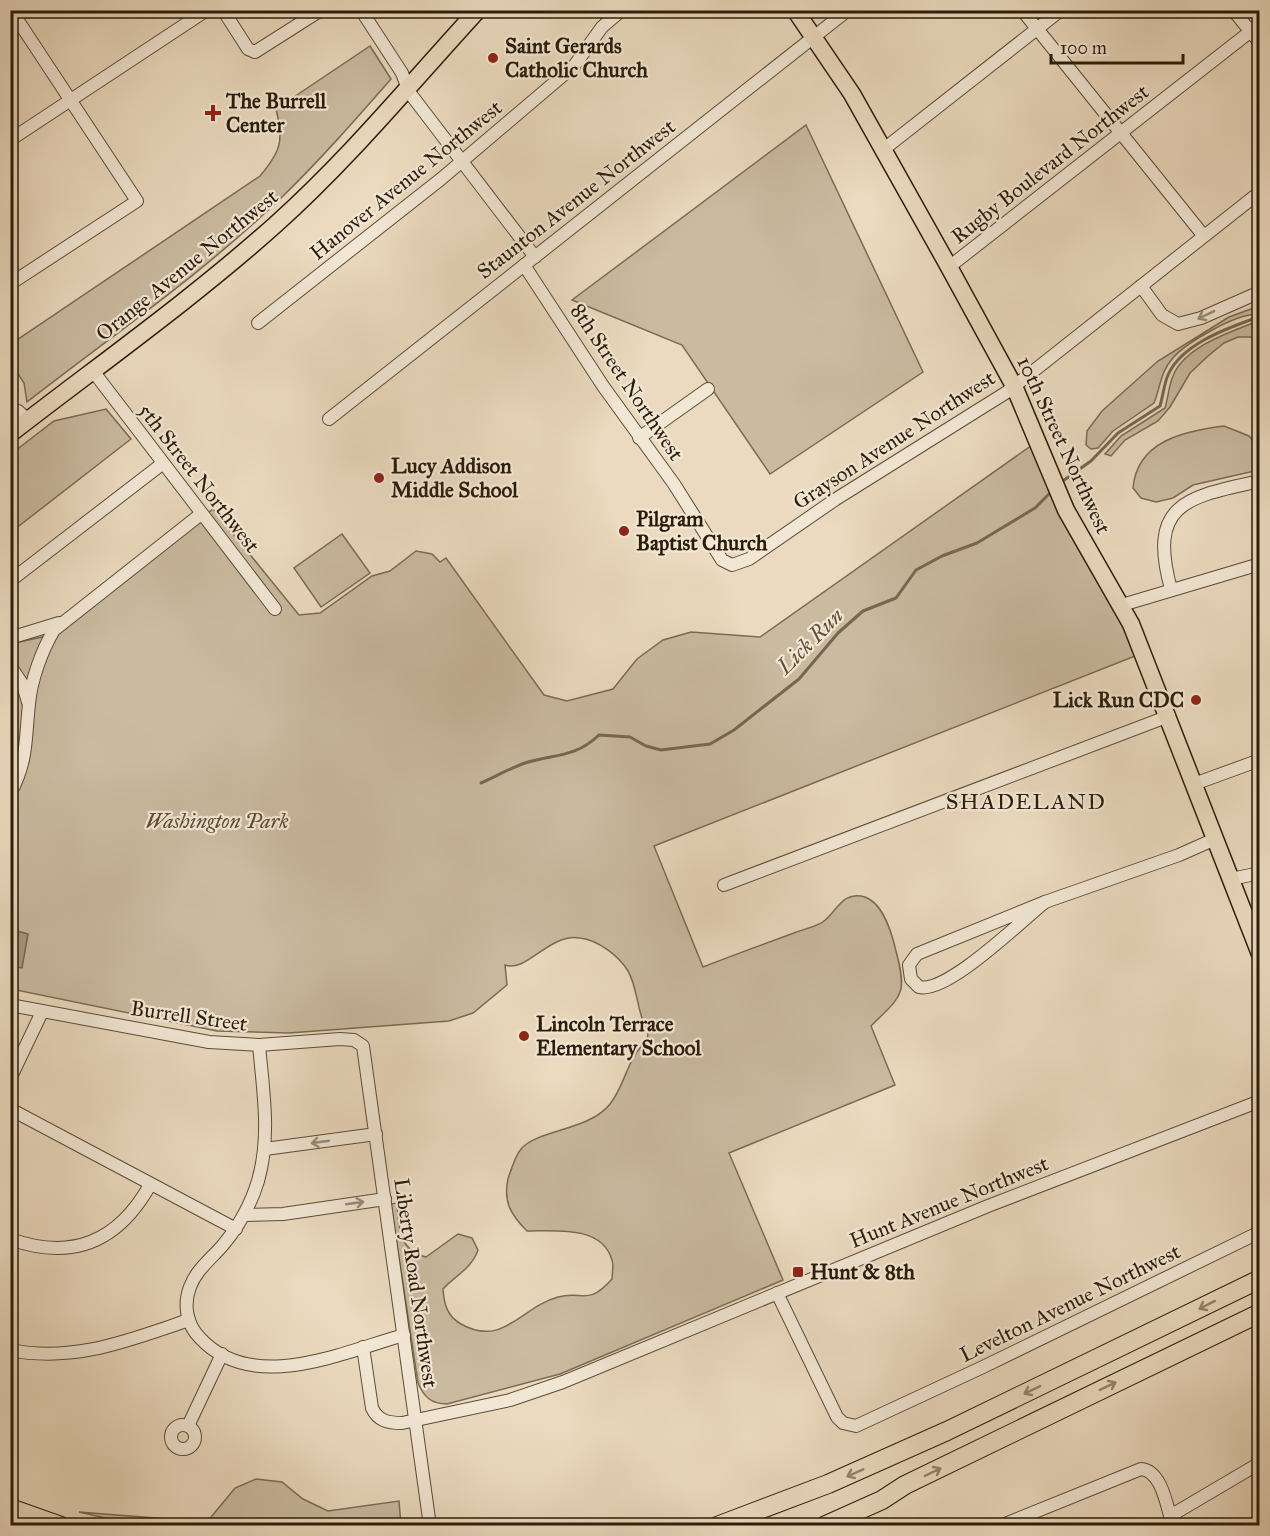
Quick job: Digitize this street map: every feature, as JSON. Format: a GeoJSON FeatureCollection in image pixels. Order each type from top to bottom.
{"type":"FeatureCollection","features":[{"type":"Feature","properties":{"kind":"highway"},"geometry":{"type":"LineString","coordinates":[[717,1526],[828,1484],[947,1431],[1260,1279]]}},
{"type":"Feature","properties":{"kind":"highway"},"geometry":{"type":"LineString","coordinates":[[824,1526],[882,1500],[905,1485],[1260,1313]]}},
{"type":"Feature","properties":{"kind":"highway"},"geometry":{"type":"LineString","coordinates":[[10,1508],[62,1526]]}},
{"type":"Feature","properties":{"kind":"main road","name":"Orange Avenue Northwest"},"geometry":{"type":"LineString","coordinates":[[10,434],[232,262],[276,224],[342,158],[478,10]]}},
{"type":"Feature","properties":{"kind":"main road","name":"10th Street Northwest"},"geometry":{"type":"LineString","coordinates":[[795,10],[852,94],[949,267],[1014,386],[1033,436],[1066,510],[1122,605],[1144,652],[1260,954]]}},
{"type":"Feature","properties":{"kind":"street"},"geometry":{"type":"LineString","coordinates":[[10,284],[137,201],[11,10]]}},
{"type":"Feature","properties":{"kind":"street"},"geometry":{"type":"LineString","coordinates":[[10,140],[207,10]]}},
{"type":"Feature","properties":{"kind":"street"},"geometry":{"type":"LineString","coordinates":[[223,10],[252,51],[259,51],[321,10]]}},
{"type":"Feature","properties":{"kind":"street"},"geometry":{"type":"LineString","coordinates":[[361,10],[402,73],[407,87],[535,256]]}},
{"type":"Feature","properties":{"kind":"street","name":"Hanover Avenue Northwest"},"geometry":{"type":"LineString","coordinates":[[258,322],[463,160],[574,66],[602,27],[622,10]]}},
{"type":"Feature","properties":{"kind":"street","name":"Staunton Avenue Northwest"},"geometry":{"type":"LineString","coordinates":[[329,419],[848,10]]}},
{"type":"Feature","properties":{"kind":"street"},"geometry":{"type":"LineString","coordinates":[[1022,10],[1203,236]]}},
{"type":"Feature","properties":{"kind":"street"},"geometry":{"type":"LineString","coordinates":[[884,149],[1061,10]]}},
{"type":"Feature","properties":{"kind":"street"},"geometry":{"type":"LineString","coordinates":[[1233,10],[1255,28],[1260,43]]}},
{"type":"Feature","properties":{"kind":"street","name":"Rugby Boulevard Northwest"},"geometry":{"type":"LineString","coordinates":[[949,267],[1255,28]]}},
{"type":"Feature","properties":{"kind":"street","name":"Grayson Avenue Northwest"},"geometry":{"type":"LineString","coordinates":[[698,521],[724,562],[738,565],[1014,386],[1260,192]]}},
{"type":"Feature","properties":{"kind":"street","name":"8th Street Northwest"},"geometry":{"type":"LineString","coordinates":[[524,265],[639,438],[652,452],[698,521]]}},
{"type":"Feature","properties":{"kind":"street"},"geometry":{"type":"LineString","coordinates":[[1141,286],[1162,315],[1178,324],[1201,318],[1260,292]]}},
{"type":"Feature","properties":{"kind":"street","name":"5th Street Northwest"},"geometry":{"type":"LineString","coordinates":[[93,371],[275,609]]}},
{"type":"Feature","properties":{"kind":"street"},"geometry":{"type":"LineString","coordinates":[[639,438],[708,389]]}},
{"type":"Feature","properties":{"kind":"street"},"geometry":{"type":"LineString","coordinates":[[10,409],[18,411],[28,420]]}},
{"type":"Feature","properties":{"kind":"street"},"geometry":{"type":"LineString","coordinates":[[10,581],[162,464]]}},
{"type":"Feature","properties":{"kind":"street"},"geometry":{"type":"LineString","coordinates":[[1171,589],[1163,548],[1164,536],[1173,515],[1190,499],[1202,494],[1260,481]]}},
{"type":"Feature","properties":{"kind":"street"},"geometry":{"type":"LineString","coordinates":[[10,794],[27,751],[28,703],[42,654],[60,622],[201,514]]}},
{"type":"Feature","properties":{"kind":"street"},"geometry":{"type":"LineString","coordinates":[[1122,605],[1260,564]]}},
{"type":"Feature","properties":{"kind":"street"},"geometry":{"type":"LineString","coordinates":[[10,638],[60,622]]}},
{"type":"Feature","properties":{"kind":"street"},"geometry":{"type":"LineString","coordinates":[[10,666],[23,685],[28,703]]}},
{"type":"Feature","properties":{"kind":"street"},"geometry":{"type":"LineString","coordinates":[[724,885],[1168,716]]}},
{"type":"Feature","properties":{"kind":"street"},"geometry":{"type":"LineString","coordinates":[[1194,784],[1260,760]]}},
{"type":"Feature","properties":{"kind":"street"},"geometry":{"type":"LineString","coordinates":[[1045,902],[976,959],[938,986],[920,987],[911,979],[909,964],[917,954],[1045,902],[1179,855],[1215,839]]}},
{"type":"Feature","properties":{"kind":"street"},"geometry":{"type":"LineString","coordinates":[[1231,879],[1260,873]]}},
{"type":"Feature","properties":{"kind":"street","name":"Burrell Street"},"geometry":{"type":"LineString","coordinates":[[10,1005],[209,1042],[259,1045],[340,1039],[354,1040],[363,1046]]}},
{"type":"Feature","properties":{"kind":"street"},"geometry":{"type":"LineString","coordinates":[[10,1079],[42,1012]]}},
{"type":"Feature","properties":{"kind":"street"},"geometry":{"type":"LineString","coordinates":[[259,1045],[265,1112],[265,1149],[257,1182],[236,1229],[194,1278],[187,1301],[189,1320],[198,1337],[222,1354],[245,1362],[278,1367],[304,1364],[404,1335]]}},
{"type":"Feature","properties":{"kind":"street","name":"Liberty Road Northwest"},"geometry":{"type":"LineString","coordinates":[[363,1046],[430,1526]]}},
{"type":"Feature","properties":{"kind":"street","name":"Hunt Avenue Northwest"},"geometry":{"type":"LineString","coordinates":[[363,1347],[374,1414],[385,1421],[393,1423],[510,1400],[691,1330],[988,1206],[1260,1101]]}},
{"type":"Feature","properties":{"kind":"street"},"geometry":{"type":"LineString","coordinates":[[10,1109],[236,1229]]}},
{"type":"Feature","properties":{"kind":"street"},"geometry":{"type":"LineString","coordinates":[[265,1149],[376,1134]]}},
{"type":"Feature","properties":{"kind":"street"},"geometry":{"type":"LineString","coordinates":[[10,1239],[53,1249],[84,1245],[97,1240],[122,1223],[150,1185]]}},
{"type":"Feature","properties":{"kind":"street"},"geometry":{"type":"LineString","coordinates":[[244,1215],[283,1214],[385,1199]]}},
{"type":"Feature","properties":{"kind":"street","name":"Levelton Avenue Northwest"},"geometry":{"type":"LineString","coordinates":[[777,1293],[837,1417],[843,1423],[856,1426],[1260,1232]]}},
{"type":"Feature","properties":{"kind":"street"},"geometry":{"type":"LineString","coordinates":[[10,1350],[43,1354],[88,1352],[189,1320]]}},
{"type":"Feature","properties":{"kind":"street"},"geometry":{"type":"LineString","coordinates":[[188,1426],[222,1354]]}},
{"type":"Feature","properties":{"kind":"street"},"geometry":{"type":"LineString","coordinates":[[1000,1526],[1142,1469],[1153,1473],[1172,1521],[1260,1463]]}},
{"type":"Feature","properties":{"kind":"green space"},"geometry":{"type":"Polygon","coordinates":[[[370,46],[391,79],[311,168],[222,251],[27,402],[24,383],[11,363],[11,344],[260,176],[279,145],[280,129],[276,109],[370,46]]]}},
{"type":"Feature","properties":{"kind":"green space"},"geometry":{"type":"Polygon","coordinates":[[[806,125],[923,372],[770,474],[682,345],[572,300],[806,125]]]}},
{"type":"Feature","properties":{"kind":"green space"},"geometry":{"type":"Polygon","coordinates":[[[1259,306],[1259,315],[1250,315],[1227,323],[1200,337],[1179,352],[1165,369],[1154,403],[1113,431],[1098,448],[1091,449],[1086,445],[1087,431],[1102,411],[1158,361],[1229,317],[1259,306]]]}},
{"type":"Feature","properties":{"kind":"green space"},"geometry":{"type":"Polygon","coordinates":[[[1253,323],[1259,326],[1259,337],[1238,337],[1224,343],[1190,373],[1170,407],[1158,421],[1125,440],[1111,456],[1105,454],[1121,436],[1165,408],[1170,383],[1186,357],[1207,343],[1253,323]]]}},
{"type":"Feature","properties":{"kind":"green space"},"geometry":{"type":"Polygon","coordinates":[[[106,409],[131,439],[15,529],[11,524],[11,454],[54,421],[106,409]]]}},
{"type":"Feature","properties":{"kind":"green space"},"geometry":{"type":"Polygon","coordinates":[[[1224,426],[1249,436],[1259,448],[1259,470],[1193,485],[1173,498],[1156,502],[1141,498],[1133,488],[1136,472],[1143,459],[1153,449],[1179,435],[1224,426]]]}},
{"type":"Feature","properties":{"kind":"green space","name":"Washington Park"},"geometry":{"type":"Polygon","coordinates":[[[1035,443],[1073,504],[1135,656],[654,846],[703,967],[818,925],[851,896],[865,897],[872,901],[886,920],[892,936],[900,966],[901,987],[895,1001],[871,1026],[895,1085],[729,1153],[783,1280],[560,1374],[447,1404],[432,1401],[420,1388],[391,1204],[397,1203],[400,1229],[405,1244],[417,1254],[426,1257],[458,1234],[472,1238],[478,1250],[475,1256],[467,1267],[443,1289],[445,1305],[452,1317],[461,1324],[476,1330],[500,1329],[545,1302],[558,1297],[597,1293],[612,1279],[612,1260],[607,1249],[598,1241],[576,1232],[527,1231],[513,1214],[507,1195],[508,1179],[521,1149],[539,1137],[590,1120],[601,1113],[610,1104],[635,1055],[647,1041],[648,1033],[628,971],[614,954],[587,939],[569,938],[558,941],[522,963],[513,966],[505,965],[507,985],[473,1013],[449,1021],[289,1033],[217,1031],[11,989],[10,644],[42,637],[213,509],[299,615],[320,613],[372,576],[390,571],[416,551],[432,554],[440,562],[446,558],[544,695],[567,701],[613,689],[637,659],[663,640],[691,632],[760,637],[1035,443]]]}},
{"type":"Feature","properties":{"kind":"green space"},"geometry":{"type":"Polygon","coordinates":[[[342,534],[370,573],[321,607],[294,568],[342,534]]]}},
{"type":"Feature","properties":{"kind":"green space"},"geometry":{"type":"Polygon","coordinates":[[[256,1479],[282,1482],[303,1499],[328,1511],[399,1501],[401,1525],[140,1526],[79,1512],[207,1522],[235,1488],[256,1479]]]}},
{"type":"Feature","properties":{"kind":"shaded area"},"geometry":{"type":"Polygon","coordinates":[[[14,930],[28,934],[22,968],[11,966],[14,930]]]}},
{"type":"Feature","properties":{"kind":"waterway","name":"Lick Run"},"geometry":{"type":"LineString","coordinates":[[1060,483],[1091,461],[1118,433],[1160,406],[1168,375],[1183,355],[1217,333],[1253,319],[1260,321]]}},
{"type":"Feature","properties":{"kind":"waterway","name":"Lick Run"},"geometry":{"type":"LineString","coordinates":[[481,783],[525,763],[573,752],[599,735],[630,737],[646,746],[661,750],[710,744],[734,730],[799,679],[838,633],[863,611],[896,598],[916,570],[942,556],[977,543],[1035,508],[1051,492]]}},
{"type":"Feature","properties":{"kind":"place","name":"Saint Gerards Catholic Church"},"geometry":{"type":"Point","coordinates":[493,58]}},
{"type":"Feature","properties":{"kind":"place","name":"The Burrell Center"},"geometry":{"type":"Point","coordinates":[213,113]}},
{"type":"Feature","properties":{"kind":"place","name":"Lucy Addison Middle School"},"geometry":{"type":"Point","coordinates":[379,478]}},
{"type":"Feature","properties":{"kind":"place","name":"Pilgram Baptist Church"},"geometry":{"type":"Point","coordinates":[624,531]}},
{"type":"Feature","properties":{"kind":"place","name":"Lick Run CDC"},"geometry":{"type":"Point","coordinates":[1196,700]}},
{"type":"Feature","properties":{"kind":"place","name":"Lincoln Terrace Elementary School"},"geometry":{"type":"Point","coordinates":[524,1036]}},
{"type":"Feature","properties":{"kind":"place","name":"Hunt & 8th"},"geometry":{"type":"Point","coordinates":[798,1272]}},
{"type":"Feature","properties":{"kind":"district","name":"SHADELAND"},"geometry":{"type":"Point","coordinates":[1026,801]}}]}
